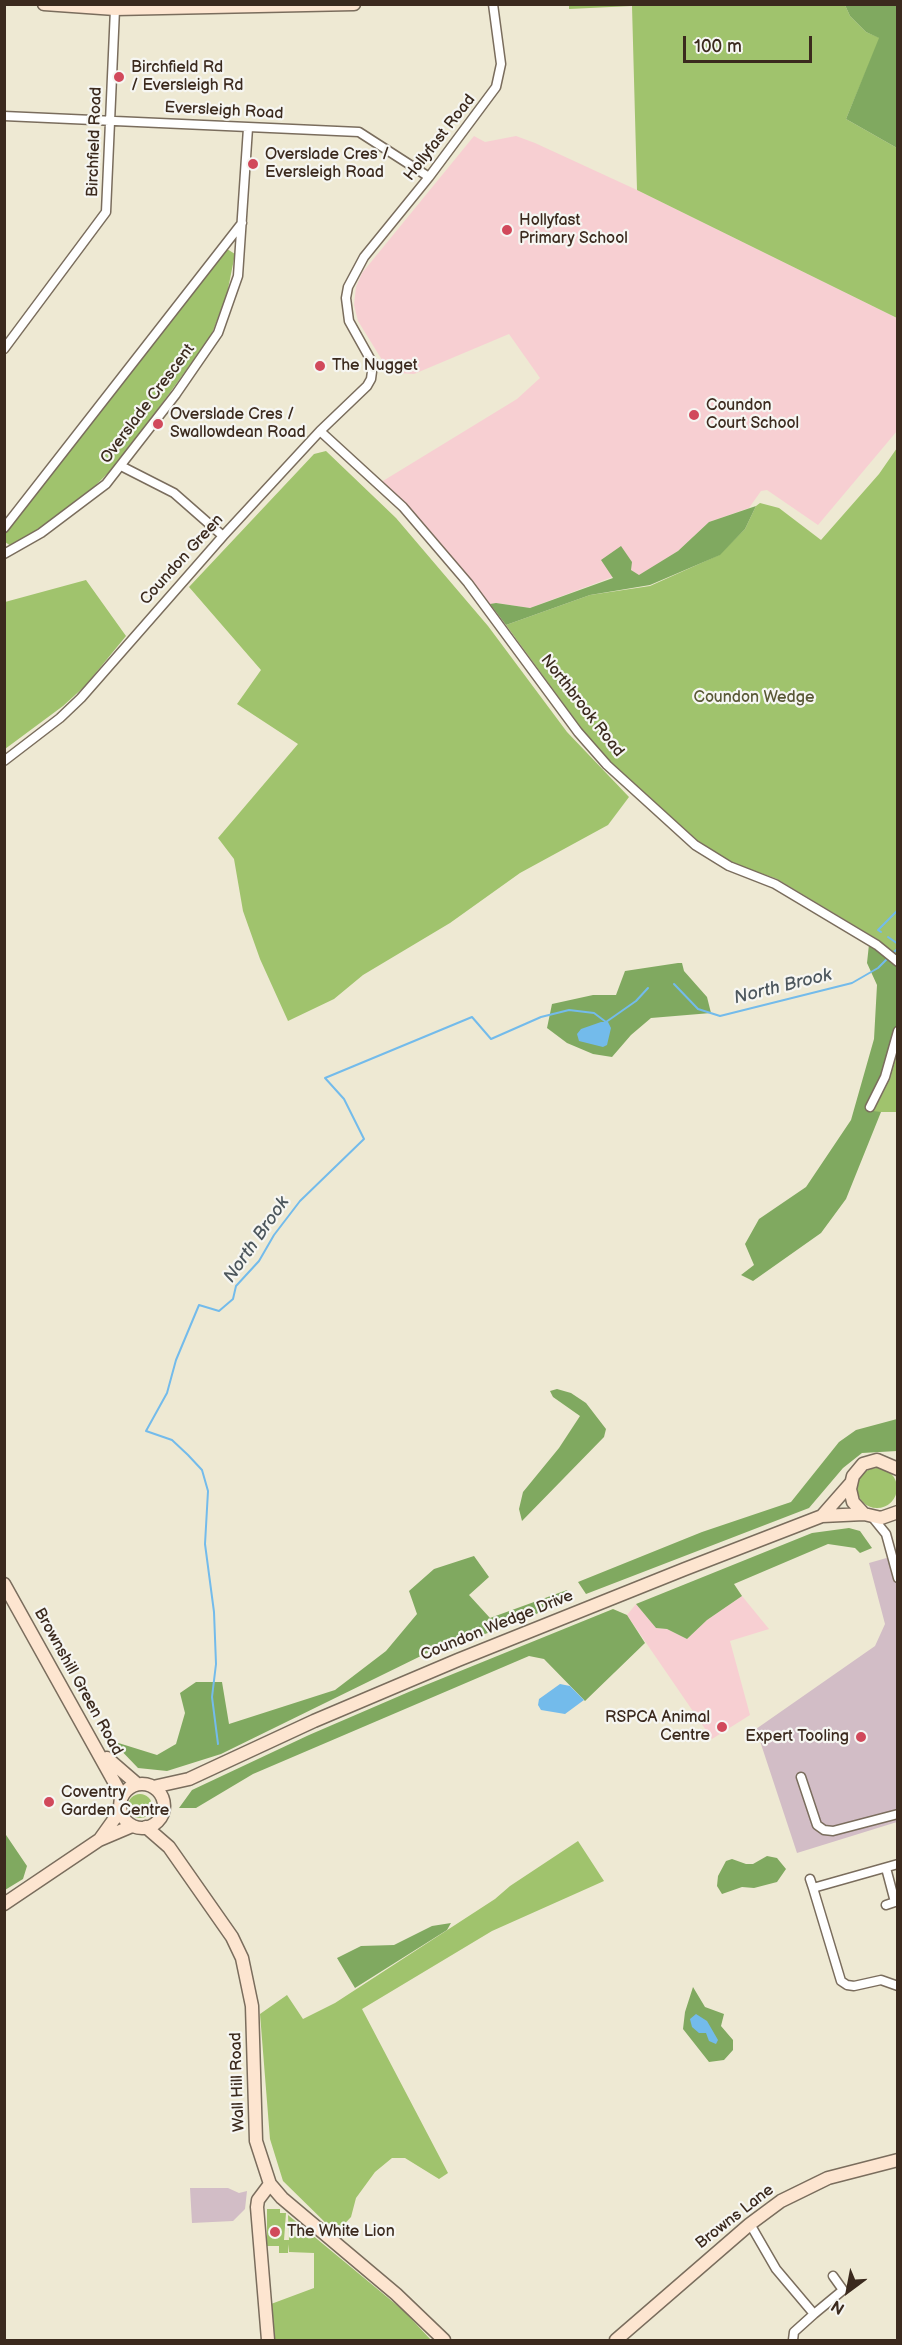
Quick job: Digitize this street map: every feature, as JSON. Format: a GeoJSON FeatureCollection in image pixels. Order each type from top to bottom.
{"type":"FeatureCollection","features":[{"type":"Feature","properties":{"kind":"street"},"geometry":{"type":"LineString","coordinates":[[44,4],[115,9],[354,4]]}},
{"type":"Feature","properties":{"kind":"street","name":"Hollyfast Road"},"geometry":{"type":"LineString","coordinates":[[373,371],[371,359],[350,321],[346,298],[348,287],[364,257],[429,177],[496,87],[501,64],[494,4]]}},
{"type":"Feature","properties":{"kind":"street","name":"Birchfield Road"},"geometry":{"type":"LineString","coordinates":[[4,349],[103,220],[107,205],[115,9]]}},
{"type":"Feature","properties":{"kind":"street","name":"Eversleigh Road"},"geometry":{"type":"LineString","coordinates":[[4,116],[363,133],[429,177]]}},
{"type":"Feature","properties":{"kind":"street","name":"Overslade Crescent"},"geometry":{"type":"LineString","coordinates":[[4,554],[78,507],[106,484],[201,360],[218,333],[238,276],[248,128]]}},
{"type":"Feature","properties":{"kind":"street"},"geometry":{"type":"LineString","coordinates":[[4,528],[242,223]]}},
{"type":"Feature","properties":{"kind":"street","name":"Coundon Green"},"geometry":{"type":"LineString","coordinates":[[4,761],[60,718],[84,695],[223,536],[320,430],[367,386],[373,371]]}},
{"type":"Feature","properties":{"kind":"street","name":"Northbrook Road"},"geometry":{"type":"LineString","coordinates":[[320,430],[410,516],[468,584],[578,732],[607,765],[695,845],[729,866],[775,884],[877,945],[897,962]]}},
{"type":"Feature","properties":{"kind":"street"},"geometry":{"type":"LineString","coordinates":[[121,466],[174,493],[223,536]]}},
{"type":"Feature","properties":{"kind":"street"},"geometry":{"type":"LineString","coordinates":[[870,1107],[885,1077],[897,1031]]}},
{"type":"Feature","properties":{"kind":"street","name":"Coundon Wedge Drive"},"geometry":{"type":"LineString","coordinates":[[822,1516],[863,1464],[891,1460],[897,1469]]}},
{"type":"Feature","properties":{"kind":"street"},"geometry":{"type":"LineString","coordinates":[[850,1483],[853,1502],[886,1534],[897,1578]]}},
{"type":"Feature","properties":{"kind":"street","name":"Coundon Wedge Drive"},"geometry":{"type":"LineString","coordinates":[[153,1787],[189,1779],[314,1721],[458,1660],[822,1516],[889,1516],[897,1512]]}},
{"type":"Feature","properties":{"kind":"street","name":"Brownshill Green Road"},"geometry":{"type":"LineString","coordinates":[[4,1584],[98,1749],[122,1796]]}},
{"type":"Feature","properties":{"kind":"street"},"geometry":{"type":"LineString","coordinates":[[4,1904],[99,1839],[132,1826],[146,1827],[162,1812],[162,1798],[153,1787],[137,1785],[98,1749]]}},
{"type":"Feature","properties":{"kind":"street"},"geometry":{"type":"LineString","coordinates":[[801,1777],[817,1825],[824,1830],[833,1831],[897,1814]]}},
{"type":"Feature","properties":{"kind":"street","name":"Coundon Wedge Drive"},"geometry":{"type":"LineString","coordinates":[[162,1812],[189,1779]]}},
{"type":"Feature","properties":{"kind":"street"},"geometry":{"type":"LineString","coordinates":[[99,1839],[120,1811],[122,1796],[137,1785]]}},
{"type":"Feature","properties":{"kind":"street"},"geometry":{"type":"LineString","coordinates":[[120,1811],[125,1821],[132,1826]]}},
{"type":"Feature","properties":{"kind":"street","name":"Wall Hill Road"},"geometry":{"type":"LineString","coordinates":[[162,1812],[165,1841]]}},
{"type":"Feature","properties":{"kind":"street","name":"Wall Hill Road"},"geometry":{"type":"LineString","coordinates":[[146,1827],[165,1841],[232,1937],[242,1958],[252,2006],[256,2141],[270,2184]]}},
{"type":"Feature","properties":{"kind":"street"},"geometry":{"type":"LineString","coordinates":[[897,1864],[812,1883],[841,1981],[854,1986],[881,1980],[897,1986]]}},
{"type":"Feature","properties":{"kind":"street"},"geometry":{"type":"LineString","coordinates":[[885,1868],[896,1902],[886,1905]]}},
{"type":"Feature","properties":{"kind":"street","name":"Browns Lane"},"geometry":{"type":"LineString","coordinates":[[616,2340],[750,2224],[803,2188],[851,2170],[897,2160]]}},
{"type":"Feature","properties":{"kind":"street"},"geometry":{"type":"LineString","coordinates":[[268,2340],[257,2207],[258,2200],[270,2184],[282,2198],[396,2294],[444,2340]]}},
{"type":"Feature","properties":{"kind":"street"},"geometry":{"type":"LineString","coordinates":[[750,2224],[776,2269],[814,2314]]}},
{"type":"Feature","properties":{"kind":"street"},"geometry":{"type":"LineString","coordinates":[[793,2340],[794,2332],[843,2290],[833,2276]]}},
{"type":"Feature","properties":{"kind":"shaded area","name":"Coundon Court School"},"geometry":{"type":"Polygon","coordinates":[[[474,136],[485,142],[516,136],[535,143],[637,190],[897,318],[897,431],[818,525],[767,490],[761,491],[749,508],[709,522],[678,551],[639,576],[631,570],[530,608],[496,603],[486,606],[378,484],[517,399],[540,378],[509,334],[414,374],[399,373],[387,368],[358,321],[354,305],[356,287],[362,273],[474,136]]]}},
{"type":"Feature","properties":{"kind":"shaded area"},"geometry":{"type":"Polygon","coordinates":[[[897,1555],[897,1822],[797,1853],[756,1729],[875,1646],[885,1624],[869,1563],[897,1555]]]}},
{"type":"Feature","properties":{"kind":"shaded area"},"geometry":{"type":"Polygon","coordinates":[[[742,1596],[769,1629],[730,1641],[750,1715],[712,1739],[627,1615],[636,1604],[656,1628],[667,1629],[687,1639],[707,1620],[742,1596]]]}},
{"type":"Feature","properties":{"kind":"shaded area"},"geometry":{"type":"Polygon","coordinates":[[[190,2188],[228,2188],[239,2193],[247,2191],[245,2209],[233,2221],[192,2223],[190,2188]]]}},
{"type":"Feature","properties":{"kind":"green space"},"geometry":{"type":"Polygon","coordinates":[[[569,5],[845,5],[850,16],[866,32],[880,38],[846,119],[897,148],[897,318],[637,190],[632,6],[569,9],[569,5]]]}},
{"type":"Feature","properties":{"kind":"green space"},"geometry":{"type":"Polygon","coordinates":[[[845,5],[897,5],[897,148],[846,119],[879,38],[866,32],[850,16],[845,5]]]}},
{"type":"Feature","properties":{"kind":"green space"},"geometry":{"type":"Polygon","coordinates":[[[227,249],[235,254],[227,294],[211,336],[121,460],[88,493],[27,537],[11,546],[5,542],[4,534],[227,249]]]}},
{"type":"Feature","properties":{"kind":"green space","name":"Coundon Wedge"},"geometry":{"type":"Polygon","coordinates":[[[897,448],[897,955],[877,939],[777,879],[730,862],[697,840],[611,762],[582,729],[506,625],[590,595],[650,586],[719,555],[745,529],[756,506],[760,503],[779,508],[821,540],[879,474],[897,448]]]}},
{"type":"Feature","properties":{"kind":"green space"},"geometry":{"type":"Polygon","coordinates":[[[326,451],[396,518],[488,626],[567,732],[629,797],[608,825],[520,873],[450,923],[363,975],[334,999],[288,1021],[260,959],[243,911],[234,859],[218,838],[298,744],[237,704],[261,670],[189,587],[314,454],[326,451]]]}},
{"type":"Feature","properties":{"kind":"green space"},"geometry":{"type":"Polygon","coordinates":[[[756,506],[745,529],[720,555],[650,585],[590,595],[506,625],[490,604],[530,608],[613,578],[601,560],[621,546],[632,562],[631,570],[639,575],[678,551],[709,522],[756,506]]]}},
{"type":"Feature","properties":{"kind":"green space"},"geometry":{"type":"Polygon","coordinates":[[[86,580],[126,636],[85,686],[63,706],[5,749],[5,602],[86,580]]]}},
{"type":"Feature","properties":{"kind":"green space"},"geometry":{"type":"Polygon","coordinates":[[[870,935],[897,955],[897,1055],[890,1079],[873,1111],[881,1112],[846,1199],[821,1233],[753,1281],[741,1275],[754,1265],[745,1244],[759,1219],[806,1187],[851,1120],[874,1039],[877,985],[867,963],[870,935]]]}},
{"type":"Feature","properties":{"kind":"green space"},"geometry":{"type":"Polygon","coordinates":[[[682,963],[684,971],[707,997],[711,1013],[651,1018],[631,1035],[612,1057],[593,1054],[567,1043],[547,1028],[552,1004],[593,995],[616,995],[625,971],[682,963]]]}},
{"type":"Feature","properties":{"kind":"green space"},"geometry":{"type":"Polygon","coordinates":[[[897,1055],[897,1112],[873,1112],[890,1079],[897,1055]]]}},
{"type":"Feature","properties":{"kind":"green space"},"geometry":{"type":"Polygon","coordinates":[[[557,1389],[571,1393],[586,1403],[606,1429],[604,1437],[522,1521],[519,1509],[523,1492],[559,1448],[580,1416],[553,1397],[550,1391],[557,1389]]]}},
{"type":"Feature","properties":{"kind":"green space"},"geometry":{"type":"Polygon","coordinates":[[[897,1419],[897,1451],[862,1453],[843,1468],[809,1508],[586,1594],[578,1582],[702,1532],[791,1502],[839,1442],[856,1430],[897,1419]]]}},
{"type":"Feature","properties":{"kind":"green space"},"geometry":{"type":"Polygon","coordinates":[[[877,1468],[891,1474],[897,1488],[891,1502],[877,1508],[863,1502],[857,1488],[863,1474],[877,1468]]]}},
{"type":"Feature","properties":{"kind":"green space"},"geometry":{"type":"Polygon","coordinates":[[[849,1528],[860,1531],[872,1548],[860,1553],[855,1548],[828,1544],[734,1584],[742,1596],[707,1620],[687,1639],[667,1629],[656,1628],[636,1604],[812,1533],[849,1528]]]}},
{"type":"Feature","properties":{"kind":"green space"},"geometry":{"type":"Polygon","coordinates":[[[474,1556],[489,1577],[469,1595],[490,1618],[567,1590],[572,1599],[500,1629],[427,1653],[221,1754],[167,1771],[138,1768],[112,1741],[157,1755],[176,1744],[185,1713],[180,1693],[196,1682],[222,1682],[229,1724],[335,1690],[386,1651],[417,1614],[409,1591],[434,1569],[474,1556]]]}},
{"type":"Feature","properties":{"kind":"green space"},"geometry":{"type":"Polygon","coordinates":[[[613,1609],[627,1615],[645,1643],[585,1701],[544,1659],[529,1656],[253,1774],[196,1808],[179,1808],[192,1790],[309,1735],[613,1609]]]}},
{"type":"Feature","properties":{"kind":"green space"},"geometry":{"type":"Polygon","coordinates":[[[140,1794],[148,1798],[152,1806],[148,1814],[140,1818],[132,1814],[128,1806],[132,1798],[140,1794]]]}},
{"type":"Feature","properties":{"kind":"green space"},"geometry":{"type":"Polygon","coordinates":[[[4,1832],[27,1866],[23,1879],[5,1890],[4,1832]]]}},
{"type":"Feature","properties":{"kind":"green space"},"geometry":{"type":"Polygon","coordinates":[[[578,1841],[604,1881],[492,1931],[362,2009],[448,2173],[439,2179],[405,2158],[392,2158],[375,2172],[356,2198],[351,2217],[336,2233],[283,2181],[270,2139],[260,2014],[287,1995],[303,2019],[335,2003],[495,1899],[510,1886],[578,1841]]]}},
{"type":"Feature","properties":{"kind":"green space"},"geometry":{"type":"Polygon","coordinates":[[[767,1856],[777,1858],[786,1869],[777,1882],[754,1888],[742,1887],[722,1894],[717,1886],[718,1876],[726,1861],[732,1859],[753,1864],[767,1856]]]}},
{"type":"Feature","properties":{"kind":"green space"},"geometry":{"type":"Polygon","coordinates":[[[451,1923],[447,1930],[355,1988],[337,1958],[361,1946],[394,1945],[432,1926],[451,1923]]]}},
{"type":"Feature","properties":{"kind":"green space"},"geometry":{"type":"Polygon","coordinates":[[[693,1987],[705,2007],[724,2014],[721,2026],[733,2040],[733,2050],[724,2060],[709,2062],[683,2029],[685,2012],[693,1987]]]}},
{"type":"Feature","properties":{"kind":"green space"},"geometry":{"type":"Polygon","coordinates":[[[267,2209],[280,2209],[280,2213],[286,2213],[284,2240],[289,2240],[288,2215],[404,2311],[431,2340],[275,2340],[271,2304],[314,2288],[314,2253],[289,2252],[288,2244],[288,2253],[279,2253],[279,2246],[267,2246],[267,2209]]]}},
{"type":"Feature","properties":{"kind":"water"},"geometry":{"type":"Polygon","coordinates":[[[608,1022],[611,1028],[607,1045],[603,1047],[579,1041],[577,1034],[581,1029],[608,1022]]]}},
{"type":"Feature","properties":{"kind":"water"},"geometry":{"type":"Polygon","coordinates":[[[560,1684],[570,1686],[584,1700],[565,1714],[541,1710],[538,1705],[539,1699],[560,1684]]]}},
{"type":"Feature","properties":{"kind":"water"},"geometry":{"type":"Polygon","coordinates":[[[696,2014],[707,2021],[718,2040],[716,2044],[709,2041],[706,2033],[699,2033],[692,2027],[690,2019],[696,2014]]]}},
{"type":"Feature","properties":{"kind":"waterway","name":"North Brook"},"geometry":{"type":"LineString","coordinates":[[881,932],[878,930],[898,910]]}},
{"type":"Feature","properties":{"kind":"waterway","name":"North Brook"},"geometry":{"type":"LineString","coordinates":[[888,937],[898,944]]}},
{"type":"Feature","properties":{"kind":"waterway","name":"North Brook"},"geometry":{"type":"LineString","coordinates":[[893,953],[898,948]]}},
{"type":"Feature","properties":{"kind":"waterway","name":"North Brook"},"geometry":{"type":"LineString","coordinates":[[674,984],[698,1009],[720,1016],[852,983],[878,968],[889,957]]}},
{"type":"Feature","properties":{"kind":"waterway","name":"North Brook"},"geometry":{"type":"LineString","coordinates":[[218,1744],[212,1697],[216,1664],[214,1612],[205,1544],[208,1491],[202,1470],[188,1455],[172,1440],[146,1431],[167,1393],[176,1360],[199,1305],[219,1311],[233,1299],[236,1286],[259,1261],[274,1235],[300,1201],[364,1139],[344,1099],[325,1078],[472,1017],[491,1039],[541,1017],[569,1010],[594,1013],[606,1022],[636,1001],[648,988]]}},
{"type":"Feature","properties":{"kind":"place","name":"Birchfield Rd / Eversleigh Rd"},"geometry":{"type":"Point","coordinates":[119,77]}},
{"type":"Feature","properties":{"kind":"place","name":"Overslade Cres / Eversleigh Road"},"geometry":{"type":"Point","coordinates":[253,164]}},
{"type":"Feature","properties":{"kind":"place","name":"Hollyfast Primary School"},"geometry":{"type":"Point","coordinates":[507,230]}},
{"type":"Feature","properties":{"kind":"place","name":"The Nugget"},"geometry":{"type":"Point","coordinates":[320,366]}},
{"type":"Feature","properties":{"kind":"place","name":"Coundon Court School"},"geometry":{"type":"Point","coordinates":[694,415]}},
{"type":"Feature","properties":{"kind":"place","name":"Overslade Cres / Swallowdean Road"},"geometry":{"type":"Point","coordinates":[158,424]}},
{"type":"Feature","properties":{"kind":"place","name":"RSPCA Animal Centre"},"geometry":{"type":"Point","coordinates":[722,1727]}},
{"type":"Feature","properties":{"kind":"place","name":"Expert Tooling"},"geometry":{"type":"Point","coordinates":[861,1737]}},
{"type":"Feature","properties":{"kind":"place","name":"Coventry Garden Centre"},"geometry":{"type":"Point","coordinates":[49,1802]}},
{"type":"Feature","properties":{"kind":"place","name":"The White Lion"},"geometry":{"type":"Point","coordinates":[275,2232]}}]}
